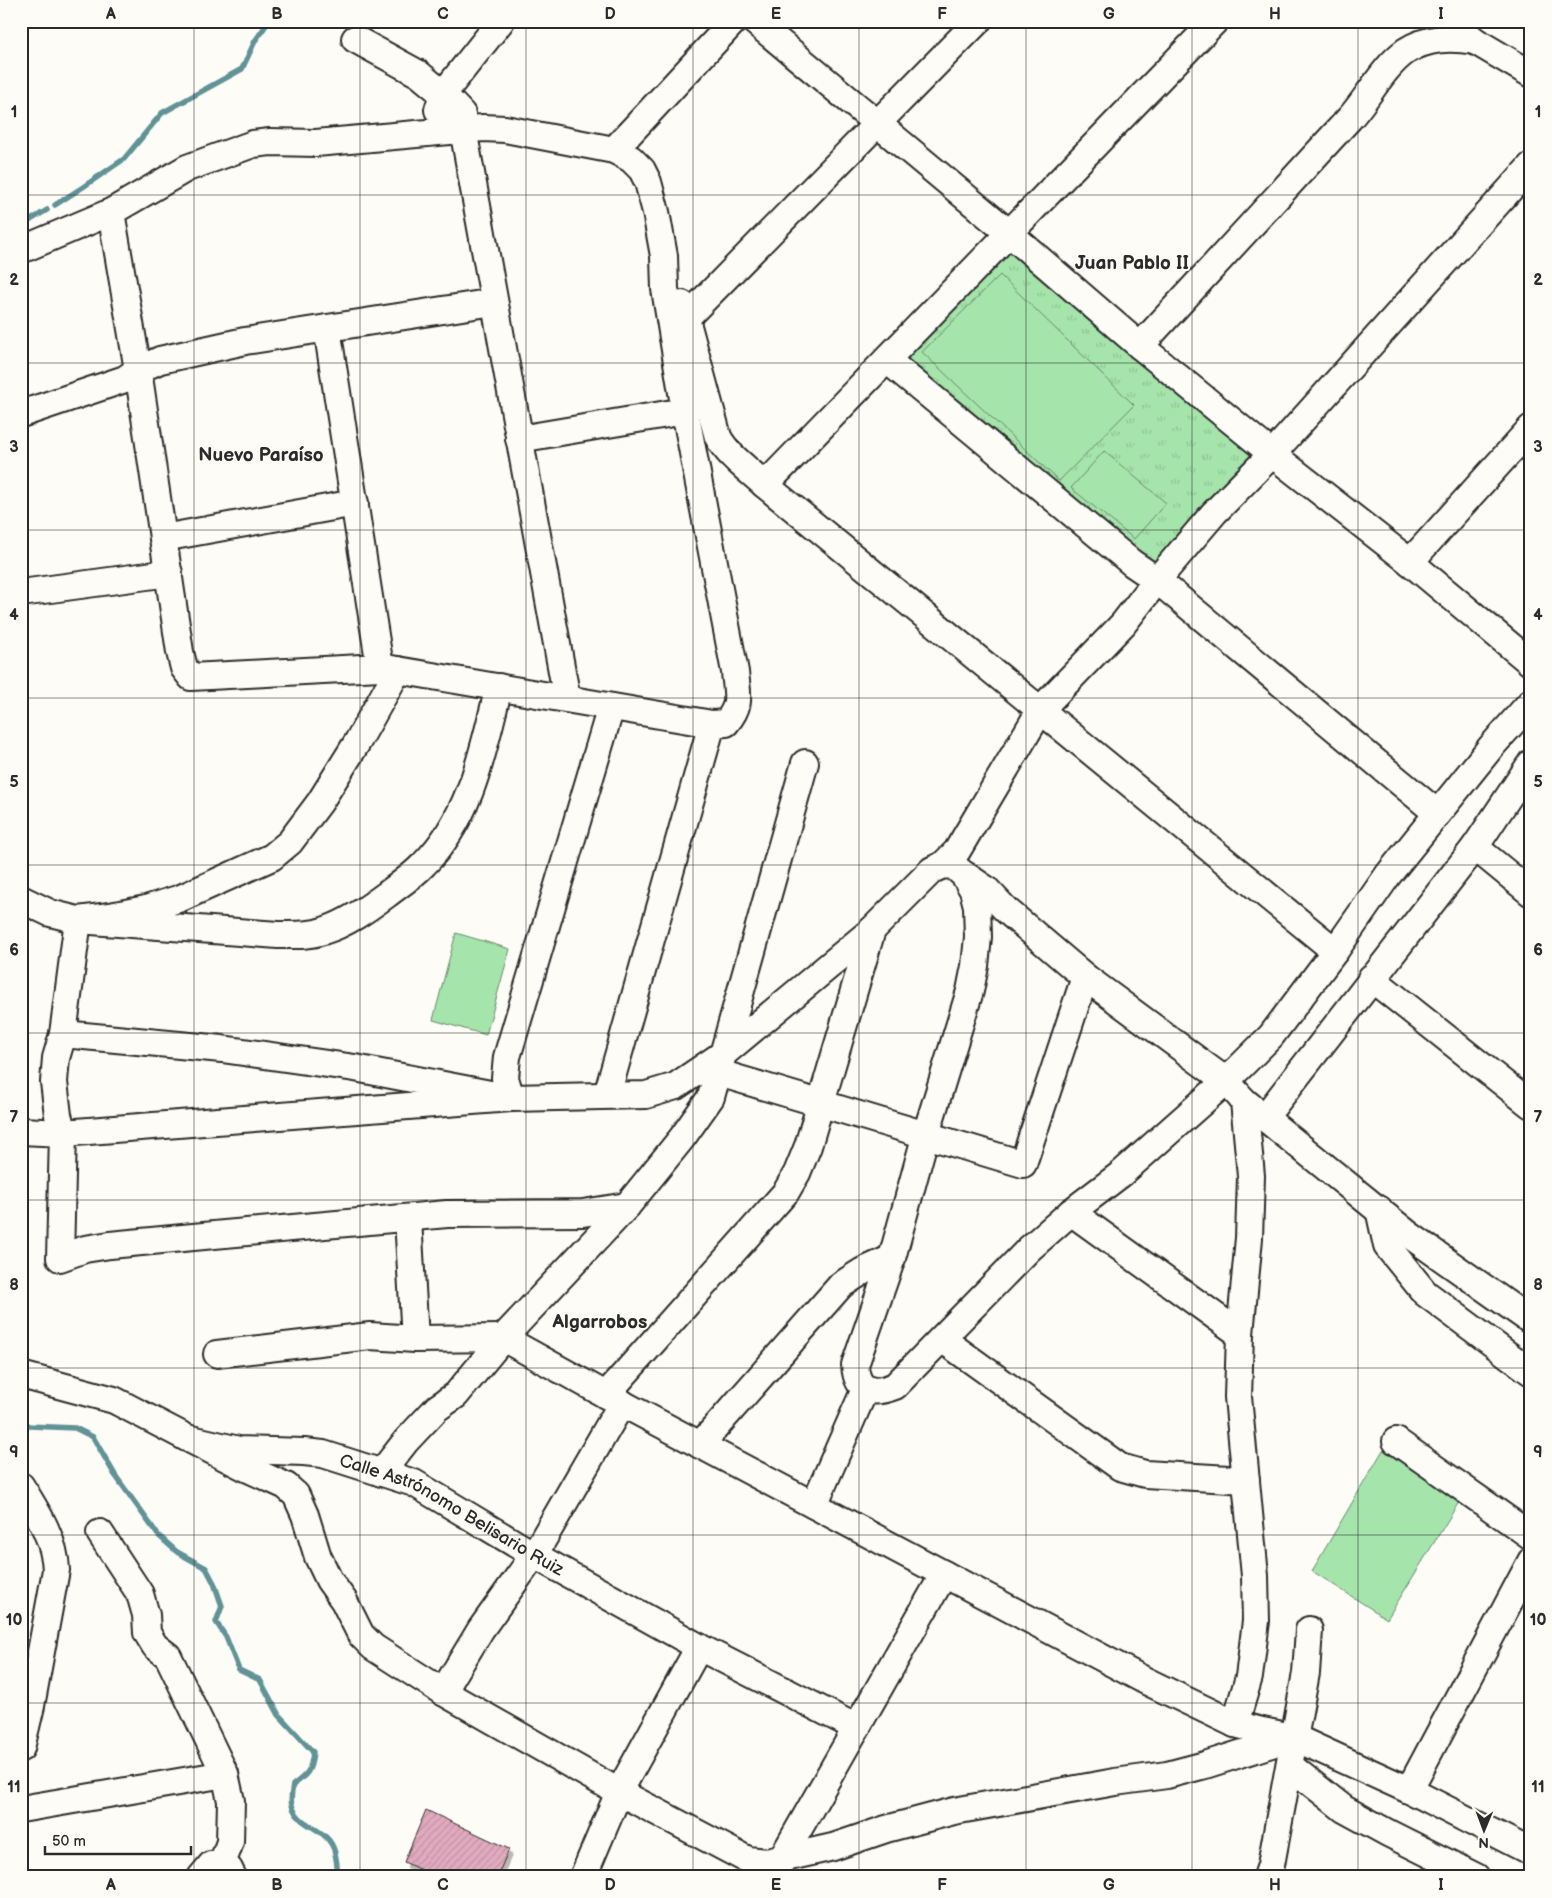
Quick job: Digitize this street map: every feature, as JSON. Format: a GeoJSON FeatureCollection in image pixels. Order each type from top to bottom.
{"type":"FeatureCollection","features":[{"type":"Feature","properties":{"kind":"street"},"geometry":{"type":"LineString","coordinates":[[411,135],[427,124],[438,110],[443,94],[501,21]]}},
{"type":"Feature","properties":{"kind":"street"},"geometry":{"type":"LineString","coordinates":[[614,150],[734,21]]}},
{"type":"Feature","properties":{"kind":"street"},"geometry":{"type":"LineString","coordinates":[[754,21],[1009,233],[1140,346],[1272,454],[1410,562],[1531,663]]}},
{"type":"Feature","properties":{"kind":"street"},"geometry":{"type":"LineString","coordinates":[[686,318],[978,21]]}},
{"type":"Feature","properties":{"kind":"street"},"geometry":{"type":"LineString","coordinates":[[765,485],[1215,21]]}},
{"type":"Feature","properties":{"kind":"street"},"geometry":{"type":"LineString","coordinates":[[1451,21],[1475,42],[1531,74]]}},
{"type":"Feature","properties":{"kind":"street"},"geometry":{"type":"LineString","coordinates":[[1140,346],[1355,113],[1393,63],[1414,48],[1439,39],[1457,38],[1475,42]]}},
{"type":"Feature","properties":{"kind":"street"},"geometry":{"type":"LineString","coordinates":[[355,39],[418,74],[443,94],[462,114],[463,129],[494,302],[567,699]]}},
{"type":"Feature","properties":{"kind":"street"},"geometry":{"type":"LineString","coordinates":[[21,250],[111,212],[187,168],[253,144],[270,142],[316,143],[463,129],[505,130],[614,150],[631,158],[645,176],[656,212],[664,256],[665,289],[685,411],[735,672],[738,698],[735,712],[726,723],[712,724],[389,668],[191,677],[184,668],[180,652],[138,370],[111,212]]}},
{"type":"Feature","properties":{"kind":"street"},"geometry":{"type":"LineString","coordinates":[[954,870],[957,851],[1041,709],[1123,624],[1157,580],[1214,513],[1272,454],[1531,166]]}},
{"type":"Feature","properties":{"kind":"street"},"geometry":{"type":"LineString","coordinates":[[664,256],[686,318],[722,446],[765,485],[1336,952]]}},
{"type":"Feature","properties":{"kind":"street"},"geometry":{"type":"LineString","coordinates":[[21,414],[126,379],[138,370],[160,360],[245,341],[494,302]]}},
{"type":"Feature","properties":{"kind":"street"},"geometry":{"type":"LineString","coordinates":[[78,920],[146,909],[181,898],[272,856],[290,842],[320,802],[358,742],[389,668],[354,503],[327,328]]}},
{"type":"Feature","properties":{"kind":"street"},"geometry":{"type":"LineString","coordinates":[[886,360],[1132,563],[1157,580],[1437,813]]}},
{"type":"Feature","properties":{"kind":"street"},"geometry":{"type":"LineString","coordinates":[[519,439],[685,411]]}},
{"type":"Feature","properties":{"kind":"street"},"geometry":{"type":"LineString","coordinates":[[1410,562],[1531,428]]}},
{"type":"Feature","properties":{"kind":"street"},"geometry":{"type":"LineString","coordinates":[[163,538],[354,503]]}},
{"type":"Feature","properties":{"kind":"street"},"geometry":{"type":"LineString","coordinates":[[21,593],[169,573]]}},
{"type":"Feature","properties":{"kind":"street"},"geometry":{"type":"LineString","coordinates":[[21,898],[50,913],[78,920],[278,935],[323,931],[347,921],[364,911],[424,865],[444,841],[461,814],[476,778],[499,687]]}},
{"type":"Feature","properties":{"kind":"street"},"geometry":{"type":"LineString","coordinates":[[954,870],[973,890],[977,906],[978,937],[975,966],[970,991],[926,1134],[892,1258],[855,1365],[856,1377],[865,1388],[880,1392],[895,1386],[1030,1249],[1071,1212],[1121,1174],[1226,1081],[1271,1036],[1336,952],[1388,875],[1491,747],[1531,702]]}},
{"type":"Feature","properties":{"kind":"street"},"geometry":{"type":"LineString","coordinates":[[511,1098],[505,1078],[507,1056],[611,707]]}},
{"type":"Feature","properties":{"kind":"street"},"geometry":{"type":"LineString","coordinates":[[607,1096],[712,724]]}},
{"type":"Feature","properties":{"kind":"street"},"geometry":{"type":"LineString","coordinates":[[1264,1117],[1475,847],[1531,763]]}},
{"type":"Feature","properties":{"kind":"street"},"geometry":{"type":"LineString","coordinates":[[381,1473],[406,1441],[437,1408],[456,1395],[503,1338],[627,1206],[682,1138],[711,1097],[805,764]]}},
{"type":"Feature","properties":{"kind":"street"},"geometry":{"type":"LineString","coordinates":[[1475,847],[1531,893]]}},
{"type":"Feature","properties":{"kind":"street"},"geometry":{"type":"LineString","coordinates":[[21,1131],[63,1133],[511,1098],[607,1096],[661,1092],[721,1063],[872,930],[932,870],[954,870],[987,890],[1006,910],[1086,977],[1226,1081],[1244,1101],[1408,1234],[1531,1322]]}},
{"type":"Feature","properties":{"kind":"street"},"geometry":{"type":"LineString","coordinates":[[78,920],[63,1034],[56,1058],[54,1082],[58,1115],[63,1133],[60,1258],[85,1249],[110,1245],[448,1214],[583,1213],[627,1206]]}},
{"type":"Feature","properties":{"kind":"street"},"geometry":{"type":"LineString","coordinates":[[443,1692],[481,1629],[534,1555],[614,1399],[786,1192],[798,1173],[808,1146],[872,930]]}},
{"type":"Feature","properties":{"kind":"street"},"geometry":{"type":"LineString","coordinates":[[721,1063],[820,1103],[1023,1164],[1086,977]]}},
{"type":"Feature","properties":{"kind":"street"},"geometry":{"type":"LineString","coordinates":[[1371,978],[1528,1095]]}},
{"type":"Feature","properties":{"kind":"street"},"geometry":{"type":"LineString","coordinates":[[63,1034],[222,1049],[355,1068],[511,1098]]}},
{"type":"Feature","properties":{"kind":"street"},"geometry":{"type":"LineString","coordinates":[[1235,1724],[1249,1677],[1256,1621],[1255,1576],[1238,1397],[1240,1334],[1249,1238],[1251,1176],[1244,1101]]}},
{"type":"Feature","properties":{"kind":"street"},"geometry":{"type":"LineString","coordinates":[[1378,1209],[1387,1246],[1425,1293],[1531,1372]]}},
{"type":"Feature","properties":{"kind":"street"},"geometry":{"type":"LineString","coordinates":[[1071,1212],[1240,1334]]}},
{"type":"Feature","properties":{"kind":"street"},"geometry":{"type":"LineString","coordinates":[[408,1219],[415,1339]]}},
{"type":"Feature","properties":{"kind":"street"},"geometry":{"type":"LineString","coordinates":[[700,1444],[842,1285],[863,1271],[892,1258]]}},
{"type":"Feature","properties":{"kind":"street"},"geometry":{"type":"LineString","coordinates":[[217,1354],[370,1336],[415,1339],[503,1338],[614,1399],[1146,1681],[1235,1724],[1293,1737],[1409,1790],[1531,1852]]}},
{"type":"Feature","properties":{"kind":"street"},"geometry":{"type":"LineString","coordinates":[[942,1339],[1120,1467],[1145,1474],[1246,1480]]}},
{"type":"Feature","properties":{"kind":"street","name":"Calle Astrónomo Belisario Ruiz"},"geometry":{"type":"LineString","coordinates":[[21,1375],[114,1400],[187,1438],[238,1450],[323,1454],[414,1483],[534,1555],[699,1647],[857,1728]]}},
{"type":"Feature","properties":{"kind":"street"},"geometry":{"type":"LineString","coordinates":[[814,1505],[865,1388]]}},
{"type":"Feature","properties":{"kind":"street"},"geometry":{"type":"LineString","coordinates":[[187,1438],[286,1486],[296,1495],[305,1515],[318,1557],[344,1601],[360,1634],[373,1647],[443,1692],[619,1792],[748,1860],[767,1862],[777,1868]]}},
{"type":"Feature","properties":{"kind":"street"},"geometry":{"type":"LineString","coordinates":[[1396,1442],[1531,1536]]}},
{"type":"Feature","properties":{"kind":"street"},"geometry":{"type":"LineString","coordinates":[[21,1486],[42,1520],[56,1557],[56,1570],[45,1632],[21,1748]]}},
{"type":"Feature","properties":{"kind":"street"},"geometry":{"type":"LineString","coordinates":[[100,1532],[140,1594],[146,1615],[147,1633],[155,1646],[168,1656],[225,1774],[231,1801],[230,1842],[218,1872]]}},
{"type":"Feature","properties":{"kind":"street"},"geometry":{"type":"LineString","coordinates":[[1409,1790],[1531,1561]]}},
{"type":"Feature","properties":{"kind":"street"},"geometry":{"type":"LineString","coordinates":[[777,1868],[944,1574]]}},
{"type":"Feature","properties":{"kind":"street"},"geometry":{"type":"LineString","coordinates":[[1267,1877],[1290,1766],[1293,1737],[1306,1673],[1309,1630]]}},
{"type":"Feature","properties":{"kind":"street"},"geometry":{"type":"LineString","coordinates":[[583,1877],[619,1792],[699,1647]]}},
{"type":"Feature","properties":{"kind":"street"},"geometry":{"type":"LineString","coordinates":[[777,1868],[886,1829],[954,1811],[1167,1774],[1293,1737]]}},
{"type":"Feature","properties":{"kind":"street"},"geometry":{"type":"LineString","coordinates":[[1290,1766],[1344,1809],[1388,1834],[1476,1877]]}},
{"type":"Feature","properties":{"kind":"street"},"geometry":{"type":"LineString","coordinates":[[21,1809],[225,1774]]}},
{"type":"Feature","properties":{"kind":"street"},"geometry":{"type":"LineString","coordinates":[[807,1815],[804,1831],[808,1840],[816,1847],[833,1847]]}},
{"type":"Feature","properties":{"kind":"green space"},"geometry":{"type":"Polygon","coordinates":[[[1010,246],[1252,453],[1252,460],[1167,558],[1150,566],[910,369],[908,359],[911,350],[1010,246]]]}},
{"type":"Feature","properties":{"kind":"green space"},"geometry":{"type":"Polygon","coordinates":[[[1000,275],[1134,405],[1059,481],[922,352],[1000,275]]]}},
{"type":"Feature","properties":{"kind":"green space"},"geometry":{"type":"Polygon","coordinates":[[[1104,451],[1166,503],[1134,539],[1071,488],[1104,451]]]}},
{"type":"Feature","properties":{"kind":"green space"},"geometry":{"type":"Polygon","coordinates":[[[456,933],[510,949],[486,1035],[433,1020],[456,933]]]}},
{"type":"Feature","properties":{"kind":"green space"},"geometry":{"type":"Polygon","coordinates":[[[1383,1450],[1459,1502],[1387,1619],[1312,1571],[1383,1450]]]}},
{"type":"Feature","properties":{"kind":"building"},"geometry":{"type":"Polygon","coordinates":[[[426,1810],[509,1849],[497,1877],[436,1877],[404,1862],[426,1810]]]}},
{"type":"Feature","properties":{"kind":"waterway"},"geometry":{"type":"LineString","coordinates":[[55,205],[124,159],[162,113],[242,69],[255,41],[269,21]]}},
{"type":"Feature","properties":{"kind":"waterway"},"geometry":{"type":"LineString","coordinates":[[21,226],[47,210]]}},
{"type":"Feature","properties":{"kind":"waterway"},"geometry":{"type":"LineString","coordinates":[[21,1421],[29,1426],[75,1428],[93,1437],[115,1475],[158,1535],[177,1552],[206,1568],[214,1583],[222,1606],[216,1622],[226,1637],[239,1670],[260,1680],[279,1715],[313,1752],[308,1772],[293,1785],[291,1803],[301,1819],[320,1832],[331,1844],[335,1853],[337,1877]]}},
{"type":"Feature","properties":{"kind":"district","name":"Juan Pablo II"},"geometry":{"type":"Point","coordinates":[1132,262]}},
{"type":"Feature","properties":{"kind":"district","name":"Nuevo Paraíso"},"geometry":{"type":"Point","coordinates":[261,454]}},
{"type":"Feature","properties":{"kind":"district","name":"Algarrobos"},"geometry":{"type":"Point","coordinates":[600,1321]}}]}
